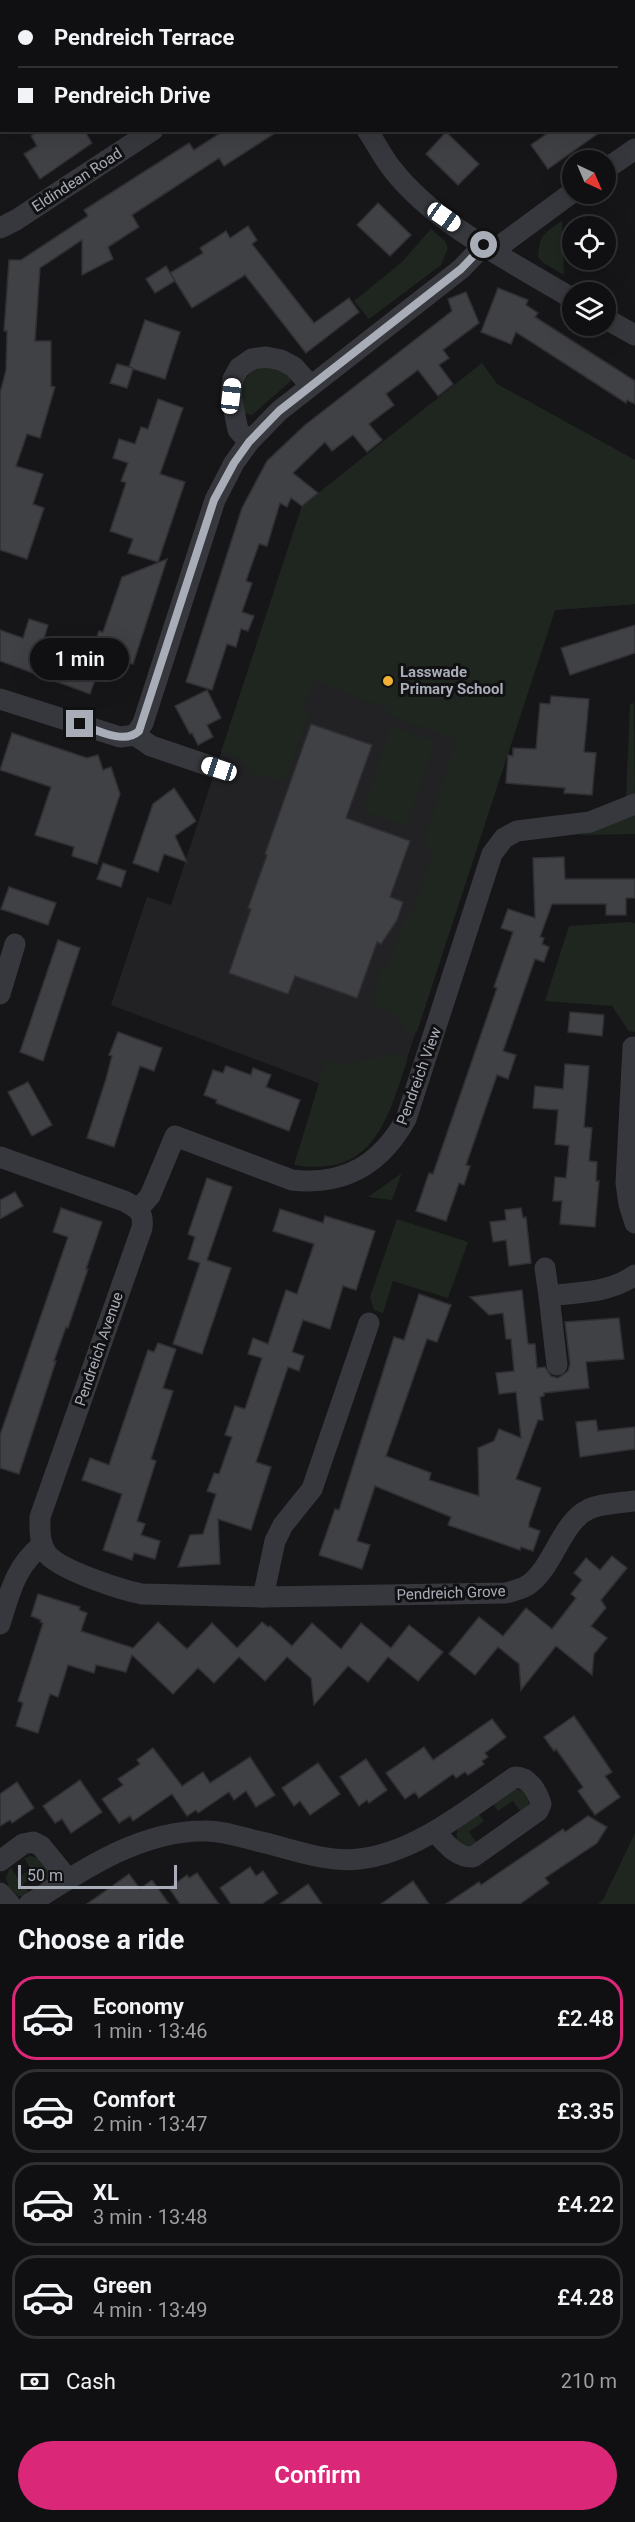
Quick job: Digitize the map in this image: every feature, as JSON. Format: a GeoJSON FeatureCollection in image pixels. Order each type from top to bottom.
{"type":"FeatureCollection","features":[{"type":"Feature","properties":{"kind":"street","name":"Eldindean Road"},"geometry":{"type":"LineString","coordinates":[[0,228],[16,220],[150,132]]}},
{"type":"Feature","properties":{"kind":"street"},"geometry":{"type":"LineString","coordinates":[[368,132],[393,170],[416,195],[490,249],[562,292]]}},
{"type":"Feature","properties":{"kind":"street"},"geometry":{"type":"LineString","coordinates":[[616,162],[635,149]]}},
{"type":"Feature","properties":{"kind":"street"},"geometry":{"type":"LineString","coordinates":[[0,699],[120,737],[129,738],[135,735],[143,723],[214,500],[228,471],[249,442],[279,411],[310,385],[461,269],[490,249],[505,242],[562,200]]}},
{"type":"Feature","properties":{"kind":"street"},"geometry":{"type":"LineString","coordinates":[[616,325],[635,335]]}},
{"type":"Feature","properties":{"kind":"street"},"geometry":{"type":"LineString","coordinates":[[249,442],[238,430],[231,396],[233,379],[239,368],[252,359],[274,358],[294,367],[310,385]]}},
{"type":"Feature","properties":{"kind":"street"},"geometry":{"type":"LineString","coordinates":[[135,735],[140,741],[151,746],[219,769]]}},
{"type":"Feature","properties":{"kind":"street","name":"Pendreich View"},"geometry":{"type":"LineString","coordinates":[[139,1208],[150,1196],[175,1136],[292,1180],[327,1181],[358,1170],[386,1150],[406,1119],[492,854],[504,838],[517,831],[590,822],[635,804]]}},
{"type":"Feature","properties":{"kind":"street"},"geometry":{"type":"LineString","coordinates":[[0,994],[15,944]]}},
{"type":"Feature","properties":{"kind":"street"},"geometry":{"type":"LineString","coordinates":[[633,1047],[626,1183],[635,1223]]}},
{"type":"Feature","properties":{"kind":"street"},"geometry":{"type":"LineString","coordinates":[[0,1157],[139,1208]]}},
{"type":"Feature","properties":{"kind":"street","name":"Pendreich Avenue"},"geometry":{"type":"LineString","coordinates":[[42,1545],[40,1517],[142,1228],[143,1218],[139,1208]]}},
{"type":"Feature","properties":{"kind":"street"},"geometry":{"type":"LineString","coordinates":[[545,1268],[557,1365]]}},
{"type":"Feature","properties":{"kind":"street"},"geometry":{"type":"LineString","coordinates":[[549,1296],[608,1289],[624,1283],[635,1275]]}},
{"type":"Feature","properties":{"kind":"street"},"geometry":{"type":"LineString","coordinates":[[263,1597],[276,1541],[283,1525],[312,1489],[369,1323]]}},
{"type":"Feature","properties":{"kind":"street","name":"Pendreich Grove"},"geometry":{"type":"LineString","coordinates":[[42,1545],[47,1555],[62,1566],[126,1591],[142,1594],[263,1597],[506,1593],[527,1586],[541,1573],[572,1524],[588,1509],[635,1501]]}},
{"type":"Feature","properties":{"kind":"street"},"geometry":{"type":"LineString","coordinates":[[0,1624],[16,1574],[31,1554],[42,1545]]}},
{"type":"Feature","properties":{"kind":"street"},"geometry":{"type":"LineString","coordinates":[[29,1904],[68,1879],[136,1845],[176,1833],[206,1830],[342,1860],[361,1859],[393,1850],[435,1832],[515,1777],[522,1777],[529,1781],[539,1796],[541,1804],[538,1811],[473,1857],[457,1854],[435,1832]]}},
{"type":"Feature","properties":{"kind":"street"},"geometry":{"type":"LineString","coordinates":[[0,1861],[23,1844],[33,1842],[41,1846],[68,1879]]}},
{"type":"Feature","properties":{"kind":"street"},"geometry":{"type":"LineString","coordinates":[[0,1893],[10,1904]]}},
{"type":"Feature","properties":{"kind":"shaded area"},"geometry":{"type":"Polygon","coordinates":[[[562,221],[562,270],[564,275],[538,257],[540,243],[551,228],[562,221]]]}},
{"type":"Feature","properties":{"kind":"shaded area"},"geometry":{"type":"Polygon","coordinates":[[[431,229],[445,241],[448,248],[441,265],[369,319],[354,301],[401,263],[431,229]]]}},
{"type":"Feature","properties":{"kind":"shaded area","name":"Lasswade Primary School"},"geometry":{"type":"Polygon","coordinates":[[[482,363],[497,384],[635,460],[635,604],[555,610],[390,1110],[111,1005],[147,897],[171,905],[302,506],[482,363]]]}},
{"type":"Feature","properties":{"kind":"shaded area"},"geometry":{"type":"Polygon","coordinates":[[[482,363],[497,384],[635,460],[635,604],[555,610],[417,1032],[409,1034],[392,1012],[371,1004],[381,969],[387,970],[404,920],[413,911],[432,855],[424,842],[456,739],[387,715],[389,709],[316,681],[312,684],[303,709],[309,714],[288,774],[279,781],[252,772],[240,759],[221,752],[302,506],[482,363]]]}},
{"type":"Feature","properties":{"kind":"shaded area"},"geometry":{"type":"Polygon","coordinates":[[[265,364],[290,375],[291,381],[252,415],[246,414],[239,400],[242,385],[252,372],[265,364]]]}},
{"type":"Feature","properties":{"kind":"shaded area"},"geometry":{"type":"Polygon","coordinates":[[[634,703],[635,795],[626,798],[630,704],[634,703]]]}},
{"type":"Feature","properties":{"kind":"shaded area"},"geometry":{"type":"Polygon","coordinates":[[[391,726],[435,741],[406,826],[363,811],[391,726]]]}},
{"type":"Feature","properties":{"kind":"shaded area"},"geometry":{"type":"Polygon","coordinates":[[[635,815],[635,834],[580,835],[635,815]]]}},
{"type":"Feature","properties":{"kind":"shaded area"},"geometry":{"type":"Polygon","coordinates":[[[635,923],[635,1032],[629,1031],[612,1006],[545,1001],[569,926],[635,923]]]}},
{"type":"Feature","properties":{"kind":"shaded area"},"geometry":{"type":"Polygon","coordinates":[[[400,1053],[407,1061],[392,1104],[373,1140],[359,1154],[342,1163],[321,1167],[294,1165],[326,1060],[342,1065],[400,1053]]]}},
{"type":"Feature","properties":{"kind":"shaded area"},"geometry":{"type":"Polygon","coordinates":[[[402,1173],[392,1200],[368,1197],[402,1173]]]}},
{"type":"Feature","properties":{"kind":"shaded area"},"geometry":{"type":"Polygon","coordinates":[[[397,1219],[468,1242],[448,1298],[393,1281],[383,1313],[374,1310],[370,1297],[397,1219]]]}},
{"type":"Feature","properties":{"kind":"shaded area"},"geometry":{"type":"Polygon","coordinates":[[[512,1788],[524,1791],[528,1798],[529,1803],[523,1815],[513,1801],[498,1811],[492,1802],[512,1788]]]}},
{"type":"Feature","properties":{"kind":"shaded area"},"geometry":{"type":"Polygon","coordinates":[[[477,1812],[484,1821],[469,1832],[479,1846],[474,1849],[459,1843],[457,1833],[461,1825],[477,1812]]]}},
{"type":"Feature","properties":{"kind":"shaded area"},"geometry":{"type":"Polygon","coordinates":[[[635,1833],[635,1904],[598,1904],[603,1900],[635,1833]]]}},
{"type":"Feature","properties":{"kind":"shaded area"},"geometry":{"type":"Polygon","coordinates":[[[30,1856],[44,1863],[48,1871],[48,1881],[45,1886],[36,1874],[23,1884],[31,1896],[19,1896],[9,1889],[6,1878],[10,1867],[18,1878],[31,1869],[24,1858],[30,1856]]]}},
{"type":"Feature","properties":{"kind":"building"},"geometry":{"type":"Polygon","coordinates":[[[37,132],[85,132],[92,143],[40,179],[24,154],[37,146],[31,136],[37,132]]]}},
{"type":"Feature","properties":{"kind":"building"},"geometry":{"type":"Polygon","coordinates":[[[222,132],[277,132],[224,166],[219,158],[132,215],[139,227],[108,247],[113,259],[82,275],[82,240],[40,268],[35,341],[51,341],[51,386],[55,387],[40,438],[27,434],[16,466],[43,474],[33,504],[44,508],[27,559],[0,550],[0,393],[6,370],[7,331],[4,331],[9,260],[21,260],[88,216],[84,210],[189,143],[194,150],[222,132]]]}},
{"type":"Feature","properties":{"kind":"building"},"geometry":{"type":"Polygon","coordinates":[[[446,132],[479,164],[458,185],[426,154],[446,132]]]}},
{"type":"Feature","properties":{"kind":"building"},"geometry":{"type":"Polygon","coordinates":[[[549,132],[600,132],[575,150],[562,150],[562,159],[548,169],[531,145],[549,132]]]}},
{"type":"Feature","properties":{"kind":"building"},"geometry":{"type":"Polygon","coordinates":[[[378,203],[411,235],[390,256],[357,225],[378,203]]]}},
{"type":"Feature","properties":{"kind":"building"},"geometry":{"type":"Polygon","coordinates":[[[248,226],[257,240],[252,244],[314,323],[349,298],[359,312],[306,353],[245,275],[192,308],[170,273],[203,253],[200,248],[226,231],[230,238],[248,226]]]}},
{"type":"Feature","properties":{"kind":"building"},"geometry":{"type":"Polygon","coordinates":[[[166,266],[175,281],[155,293],[146,279],[166,266]]]}},
{"type":"Feature","properties":{"kind":"building"},"geometry":{"type":"Polygon","coordinates":[[[498,288],[528,300],[526,305],[538,313],[535,317],[635,381],[635,404],[627,400],[626,403],[516,332],[511,344],[481,332],[498,288]]]}},
{"type":"Feature","properties":{"kind":"building"},"geometry":{"type":"Polygon","coordinates":[[[466,292],[479,323],[443,350],[449,358],[439,365],[453,384],[438,396],[418,370],[386,394],[394,405],[369,424],[382,440],[367,452],[353,435],[332,451],[325,442],[293,473],[318,493],[302,506],[291,498],[287,507],[280,503],[267,546],[259,544],[246,581],[252,583],[242,612],[254,616],[248,631],[241,629],[236,647],[227,644],[212,690],[186,682],[242,508],[267,461],[305,425],[452,311],[448,299],[466,292]]]}},
{"type":"Feature","properties":{"kind":"building"},"geometry":{"type":"Polygon","coordinates":[[[145,320],[180,332],[165,379],[133,369],[127,388],[110,383],[117,364],[129,367],[145,320]]]}},
{"type":"Feature","properties":{"kind":"building"},"geometry":{"type":"Polygon","coordinates":[[[158,399],[183,408],[160,474],[185,482],[158,562],[128,553],[133,539],[110,531],[126,483],[121,481],[128,463],[113,458],[119,439],[135,444],[141,427],[148,429],[158,399]]]}},
{"type":"Feature","properties":{"kind":"building"},"geometry":{"type":"Polygon","coordinates":[[[167,559],[133,664],[93,651],[102,661],[90,694],[0,661],[0,630],[23,638],[29,619],[48,625],[41,649],[80,662],[86,643],[92,650],[99,631],[103,632],[122,577],[167,559]]]}},
{"type":"Feature","properties":{"kind":"building"},"geometry":{"type":"Polygon","coordinates":[[[635,625],[635,653],[570,675],[561,648],[635,625]]]}},
{"type":"Feature","properties":{"kind":"building"},"geometry":{"type":"Polygon","coordinates":[[[207,690],[221,718],[207,725],[213,737],[198,745],[175,706],[207,690]]]}},
{"type":"Feature","properties":{"kind":"building"},"geometry":{"type":"Polygon","coordinates":[[[551,696],[589,699],[584,752],[596,753],[592,795],[564,793],[565,788],[506,783],[508,755],[513,756],[513,748],[536,749],[540,703],[550,704],[551,696]]]}},
{"type":"Feature","properties":{"kind":"building"},"geometry":{"type":"Polygon","coordinates":[[[311,724],[372,745],[346,818],[410,841],[390,897],[403,902],[397,920],[381,944],[377,942],[357,998],[295,976],[288,994],[229,973],[251,909],[248,908],[267,855],[265,854],[311,724]]]}},
{"type":"Feature","properties":{"kind":"building"},"geometry":{"type":"Polygon","coordinates":[[[12,733],[87,758],[98,755],[103,770],[111,767],[120,794],[97,864],[72,856],[74,847],[35,835],[51,787],[0,770],[12,733]]]}},
{"type":"Feature","properties":{"kind":"building"},"geometry":{"type":"Polygon","coordinates":[[[174,788],[196,821],[175,836],[187,862],[164,854],[158,872],[133,863],[153,804],[174,788]]]}},
{"type":"Feature","properties":{"kind":"building"},"geometry":{"type":"Polygon","coordinates":[[[564,857],[565,879],[635,879],[635,898],[626,898],[626,915],[606,915],[606,904],[552,904],[540,937],[544,938],[542,944],[549,947],[544,962],[535,959],[503,1051],[516,1055],[508,1079],[497,1075],[466,1165],[470,1166],[464,1185],[459,1183],[446,1221],[416,1211],[429,1173],[433,1174],[497,988],[494,987],[513,932],[501,928],[508,909],[535,918],[533,858],[564,857]]]}},
{"type":"Feature","properties":{"kind":"building"},"geometry":{"type":"Polygon","coordinates":[[[103,863],[126,871],[121,887],[97,879],[103,863]]]}},
{"type":"Feature","properties":{"kind":"building"},"geometry":{"type":"Polygon","coordinates":[[[9,887],[56,903],[48,925],[1,909],[9,887]]]}},
{"type":"Feature","properties":{"kind":"building"},"geometry":{"type":"Polygon","coordinates":[[[58,940],[80,948],[43,1061],[20,1052],[58,940]]]}},
{"type":"Feature","properties":{"kind":"building"},"geometry":{"type":"Polygon","coordinates":[[[570,1012],[604,1015],[602,1036],[568,1032],[570,1012]]]}},
{"type":"Feature","properties":{"kind":"building"},"geometry":{"type":"Polygon","coordinates":[[[118,1032],[162,1048],[154,1071],[140,1066],[114,1147],[87,1138],[106,1079],[112,1056],[109,1055],[118,1032]]]}},
{"type":"Feature","properties":{"kind":"building"},"geometry":{"type":"Polygon","coordinates":[[[565,1064],[589,1066],[584,1127],[592,1128],[589,1161],[597,1162],[596,1181],[599,1181],[595,1227],[560,1224],[562,1201],[553,1201],[555,1177],[566,1178],[569,1146],[555,1144],[558,1110],[533,1108],[535,1086],[563,1089],[565,1064]]]}},
{"type":"Feature","properties":{"kind":"building"},"geometry":{"type":"Polygon","coordinates":[[[226,1066],[251,1075],[253,1068],[271,1075],[266,1087],[300,1100],[289,1131],[216,1103],[217,1100],[204,1095],[213,1070],[223,1073],[226,1066]]]}},
{"type":"Feature","properties":{"kind":"building"},"geometry":{"type":"Polygon","coordinates":[[[28,1082],[52,1125],[32,1136],[8,1092],[28,1082]]]}},
{"type":"Feature","properties":{"kind":"building"},"geometry":{"type":"Polygon","coordinates":[[[207,1178],[232,1187],[207,1260],[231,1268],[202,1354],[173,1344],[200,1263],[188,1259],[195,1237],[188,1234],[207,1178]]]}},
{"type":"Feature","properties":{"kind":"building"},"geometry":{"type":"Polygon","coordinates":[[[15,1192],[23,1206],[0,1219],[0,1200],[15,1192]]]}},
{"type":"Feature","properties":{"kind":"building"},"geometry":{"type":"Polygon","coordinates":[[[61,1208],[102,1222],[68,1328],[66,1327],[54,1361],[56,1361],[19,1474],[0,1468],[0,1435],[68,1237],[53,1232],[61,1208]]]}},
{"type":"Feature","properties":{"kind":"building"},"geometry":{"type":"Polygon","coordinates":[[[521,1208],[523,1218],[526,1217],[531,1263],[509,1266],[506,1240],[493,1242],[490,1222],[506,1220],[505,1210],[521,1208]]]}},
{"type":"Feature","properties":{"kind":"building"},"geometry":{"type":"Polygon","coordinates":[[[280,1209],[323,1223],[325,1216],[375,1231],[356,1290],[343,1286],[330,1329],[303,1320],[292,1352],[304,1356],[299,1371],[288,1367],[256,1462],[271,1467],[251,1530],[218,1519],[220,1564],[178,1567],[190,1535],[203,1534],[216,1494],[207,1491],[214,1473],[219,1474],[232,1437],[225,1435],[235,1406],[245,1409],[262,1358],[248,1354],[253,1338],[268,1344],[286,1290],[297,1294],[314,1244],[273,1231],[280,1209]]]}},
{"type":"Feature","properties":{"kind":"building"},"geometry":{"type":"Polygon","coordinates":[[[522,1290],[528,1344],[535,1344],[537,1368],[545,1367],[551,1376],[558,1378],[568,1371],[570,1364],[565,1322],[619,1318],[624,1359],[586,1362],[589,1388],[544,1393],[544,1396],[540,1397],[543,1420],[538,1420],[516,1479],[541,1488],[529,1523],[529,1527],[540,1531],[533,1551],[521,1547],[520,1550],[448,1525],[451,1517],[375,1486],[357,1541],[370,1545],[362,1569],[319,1555],[335,1509],[339,1510],[394,1337],[404,1340],[419,1294],[451,1305],[437,1342],[427,1339],[386,1456],[431,1473],[429,1480],[479,1496],[478,1448],[494,1441],[499,1429],[521,1438],[516,1392],[499,1394],[496,1373],[514,1371],[511,1339],[506,1339],[503,1313],[489,1315],[470,1297],[522,1290]]]}},
{"type":"Feature","properties":{"kind":"building"},"geometry":{"type":"Polygon","coordinates":[[[158,1343],[176,1349],[163,1388],[173,1391],[151,1459],[156,1461],[137,1521],[145,1524],[141,1535],[160,1541],[155,1559],[134,1553],[132,1560],[103,1550],[122,1494],[82,1480],[90,1458],[109,1465],[148,1350],[154,1352],[158,1343]]]}},
{"type":"Feature","properties":{"kind":"building"},"geometry":{"type":"Polygon","coordinates":[[[596,1420],[598,1431],[635,1427],[635,1449],[580,1457],[576,1422],[596,1420]]]}},
{"type":"Feature","properties":{"kind":"building"},"geometry":{"type":"Polygon","coordinates":[[[612,1556],[627,1568],[601,1600],[606,1608],[591,1626],[607,1638],[594,1654],[592,1675],[556,1646],[521,1690],[519,1664],[498,1647],[475,1675],[449,1654],[479,1617],[503,1636],[526,1608],[552,1629],[576,1598],[571,1594],[582,1580],[574,1573],[586,1558],[600,1570],[612,1556]]]}},
{"type":"Feature","properties":{"kind":"building"},"geometry":{"type":"Polygon","coordinates":[[[38,1594],[80,1607],[79,1610],[87,1613],[81,1631],[133,1648],[158,1622],[187,1649],[212,1623],[237,1648],[262,1622],[270,1626],[292,1646],[312,1623],[341,1649],[361,1623],[391,1648],[409,1625],[443,1652],[418,1681],[388,1657],[368,1682],[348,1666],[314,1705],[311,1678],[287,1657],[265,1681],[239,1657],[214,1683],[198,1668],[173,1694],[132,1655],[126,1672],[96,1665],[94,1673],[68,1665],[58,1697],[50,1694],[38,1733],[16,1726],[23,1703],[18,1701],[43,1623],[31,1616],[38,1594]]]}},
{"type":"Feature","properties":{"kind":"building"},"geometry":{"type":"Polygon","coordinates":[[[574,1716],[612,1772],[605,1776],[620,1797],[595,1815],[578,1791],[583,1787],[556,1749],[554,1751],[544,1737],[574,1716]]]}},
{"type":"Feature","properties":{"kind":"building"},"geometry":{"type":"Polygon","coordinates":[[[492,1719],[506,1737],[485,1753],[488,1757],[482,1761],[484,1764],[468,1775],[465,1772],[456,1778],[453,1774],[419,1798],[415,1792],[405,1799],[386,1773],[424,1747],[433,1760],[492,1719]]]}},
{"type":"Feature","properties":{"kind":"building"},"geometry":{"type":"Polygon","coordinates":[[[153,1748],[182,1786],[203,1772],[210,1783],[250,1757],[275,1795],[256,1807],[246,1791],[234,1800],[229,1792],[198,1813],[196,1810],[187,1816],[172,1794],[133,1821],[130,1816],[119,1823],[102,1799],[123,1785],[118,1779],[140,1764],[137,1760],[153,1748]]]}},
{"type":"Feature","properties":{"kind":"building"},"geometry":{"type":"Polygon","coordinates":[[[366,1759],[387,1790],[369,1803],[367,1800],[359,1806],[340,1777],[366,1759]]]}},
{"type":"Feature","properties":{"kind":"building"},"geometry":{"type":"Polygon","coordinates":[[[318,1763],[340,1794],[310,1815],[300,1801],[294,1806],[282,1788],[318,1763]]]}},
{"type":"Feature","properties":{"kind":"building"},"geometry":{"type":"Polygon","coordinates":[[[80,1780],[102,1812],[71,1833],[62,1819],[55,1823],[43,1806],[80,1780]]]}},
{"type":"Feature","properties":{"kind":"building"},"geometry":{"type":"Polygon","coordinates":[[[17,1782],[34,1808],[12,1823],[10,1820],[0,1826],[0,1794],[17,1782]]]}},
{"type":"Feature","properties":{"kind":"building"},"geometry":{"type":"Polygon","coordinates":[[[588,1816],[607,1827],[597,1843],[545,1878],[549,1883],[520,1904],[446,1904],[479,1882],[481,1885],[563,1829],[565,1832],[588,1816]]]}},
{"type":"Feature","properties":{"kind":"building"},"geometry":{"type":"Polygon","coordinates":[[[250,1867],[256,1876],[263,1871],[278,1893],[262,1904],[231,1904],[220,1888],[250,1867]]]}},
{"type":"Feature","properties":{"kind":"building"},"geometry":{"type":"Polygon","coordinates":[[[197,1873],[219,1904],[180,1904],[169,1888],[187,1875],[189,1878],[197,1873]]]}},
{"type":"Feature","properties":{"kind":"building"},"geometry":{"type":"Polygon","coordinates":[[[129,1874],[140,1889],[152,1880],[169,1904],[87,1904],[129,1874]]]}},
{"type":"Feature","properties":{"kind":"building"},"geometry":{"type":"Polygon","coordinates":[[[413,1881],[429,1904],[381,1904],[413,1881]]]}},
{"type":"Feature","properties":{"kind":"building"},"geometry":{"type":"Polygon","coordinates":[[[308,1884],[322,1904],[280,1904],[308,1884]]]}},
{"type":"Feature","properties":{"kind":"place","name":"Lasswade Primary School"},"geometry":{"type":"Point","coordinates":[388,681]}},
{"type":"Feature","properties":{"kind":"route"},"geometry":{"type":"LineString","coordinates":[[80,724],[120,737],[129,738],[139,731],[214,500],[223,480],[249,442],[279,411],[310,385],[461,269],[484,245]]}}]}
